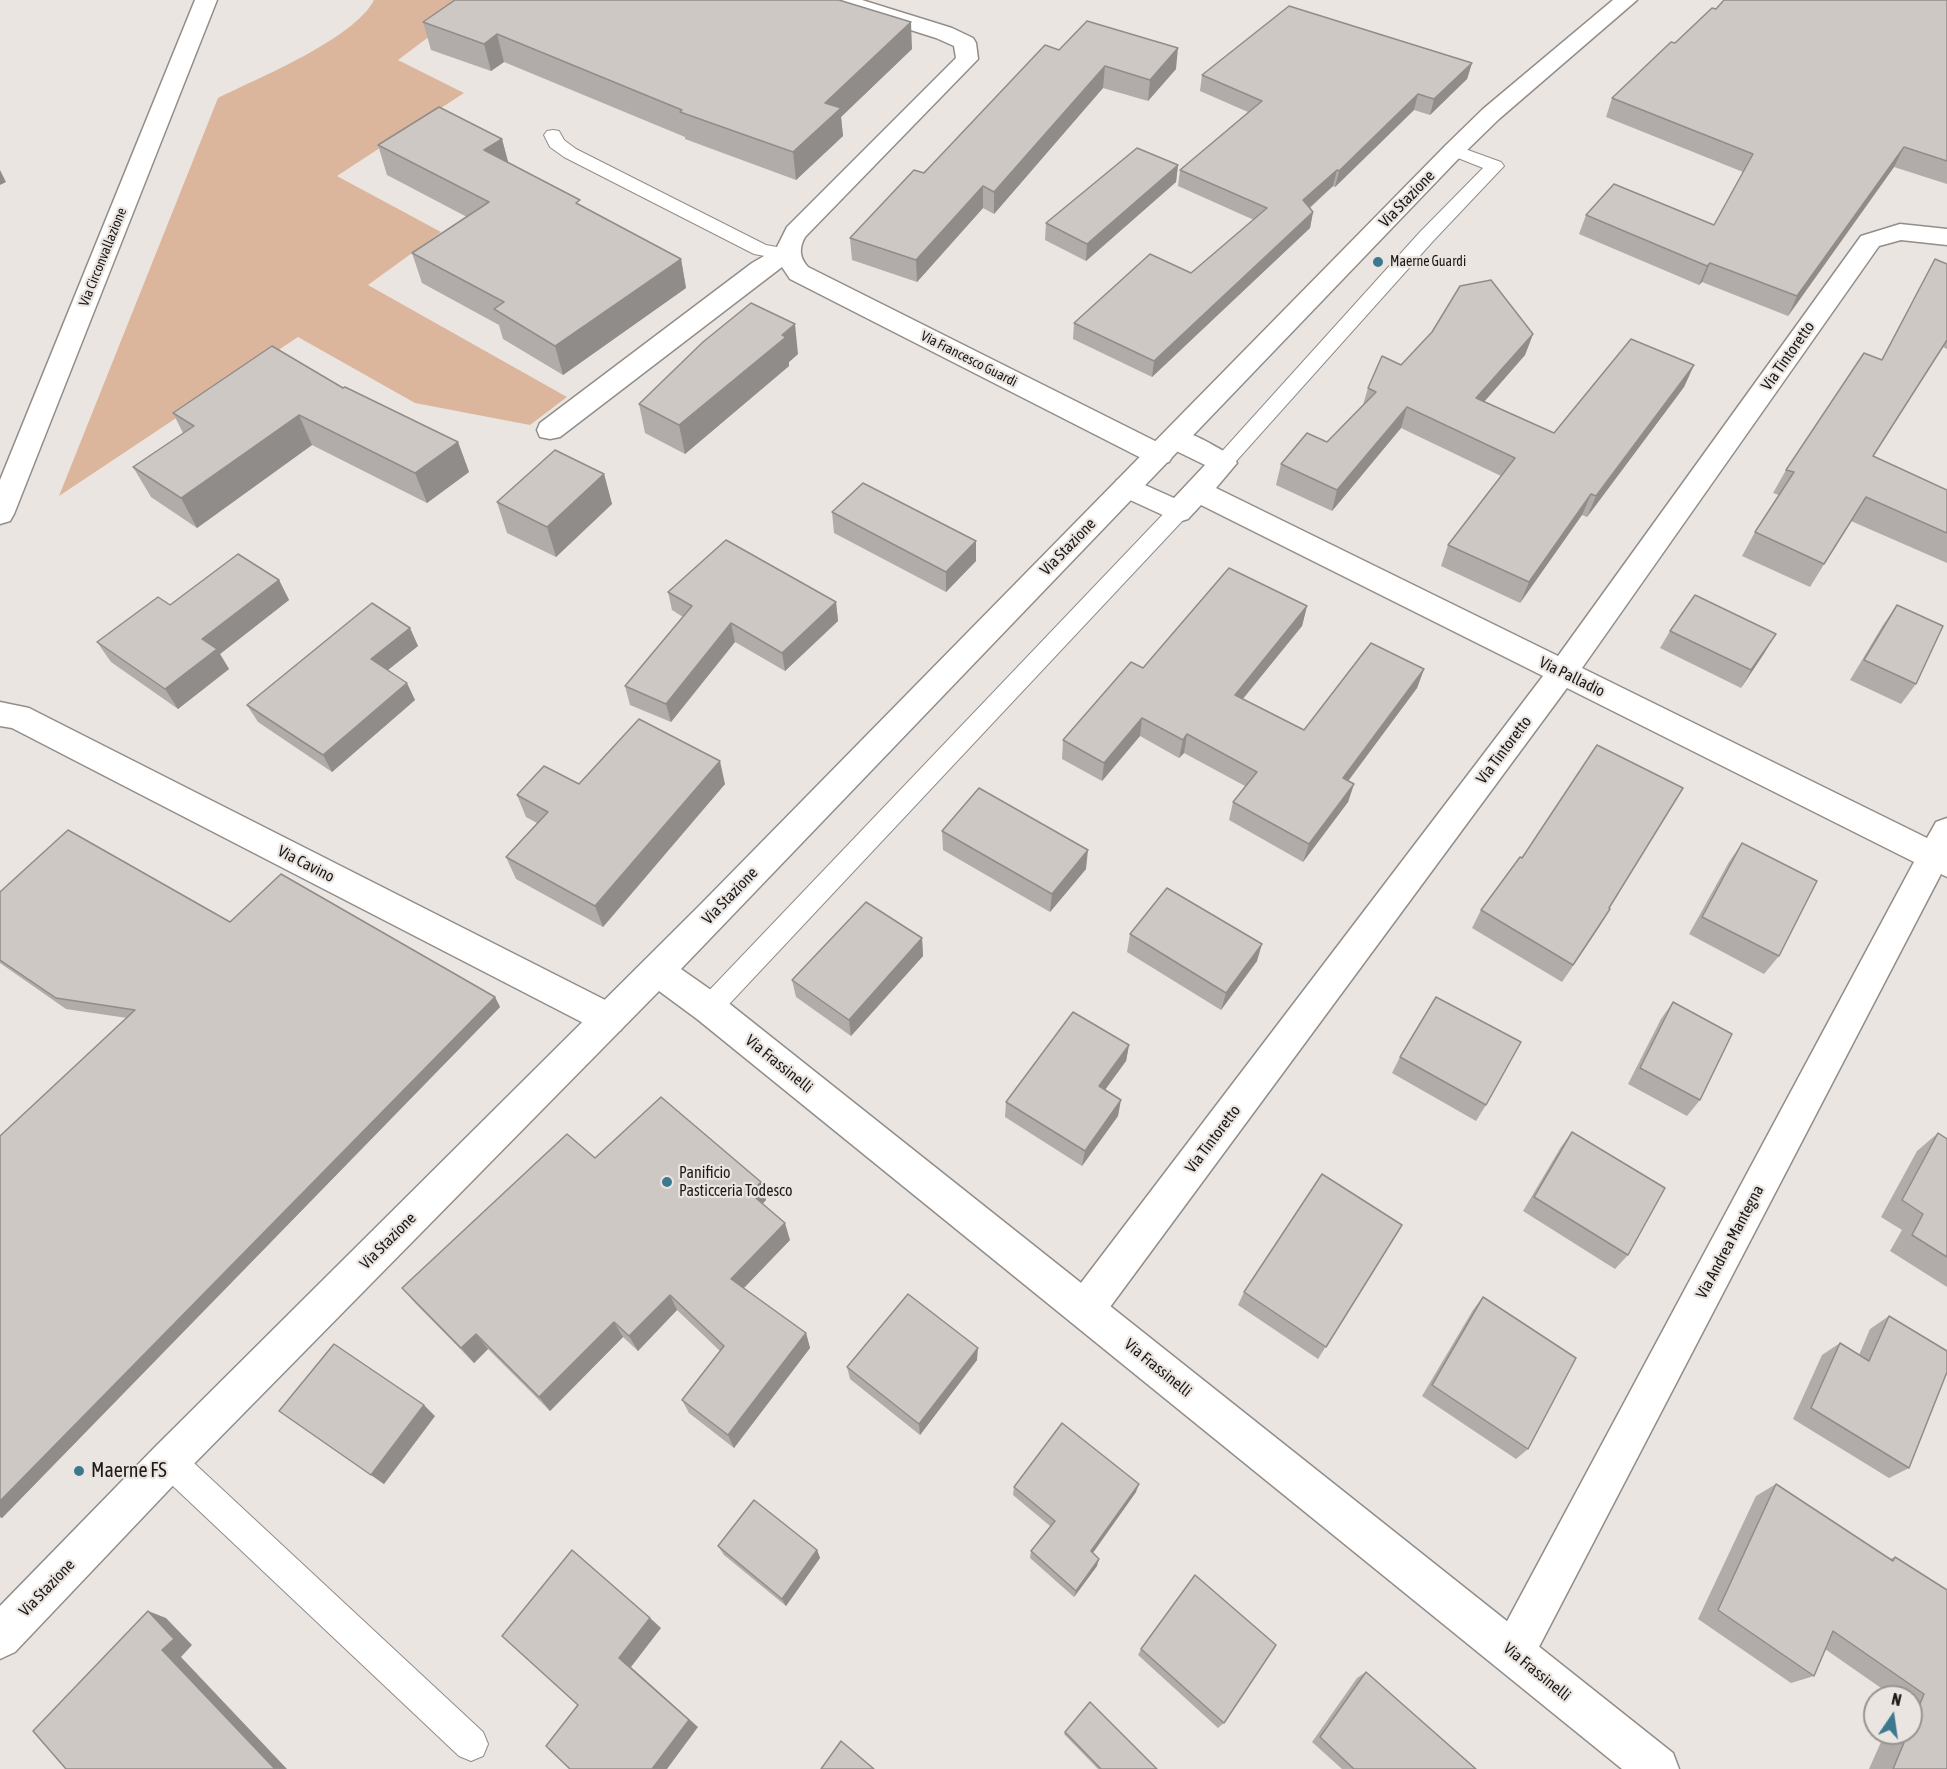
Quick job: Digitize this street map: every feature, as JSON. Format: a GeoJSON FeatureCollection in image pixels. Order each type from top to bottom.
{"type":"FeatureCollection","features":[{"type":"Feature","properties":{"kind":"street","name":"Via Circonvallazione"},"geometry":{"type":"LineString","coordinates":[[0,514],[206,0]]}},
{"type":"Feature","properties":{"kind":"street"},"geometry":{"type":"LineString","coordinates":[[550,430],[761,269],[786,255],[790,240],[804,224],[967,59],[965,43],[944,33],[840,0]]}},
{"type":"Feature","properties":{"kind":"street","name":"Via Stazione"},"geometry":{"type":"LineString","coordinates":[[0,1637],[169,1461],[609,1019],[1454,150],[1491,114],[1626,0]]}},
{"type":"Feature","properties":{"kind":"street","name":"Via Tintoretto"},"geometry":{"type":"LineString","coordinates":[[1085,1309],[1562,672],[1869,241],[1900,232],[1944,230]]}},
{"type":"Feature","properties":{"kind":"street","name":"Via Francesco Guardi"},"geometry":{"type":"LineString","coordinates":[[786,255],[790,264],[799,273],[1167,447],[1223,462]]}},
{"type":"Feature","properties":{"kind":"street"},"geometry":{"type":"LineString","coordinates":[[1127,487],[1178,512],[1223,462]]}},
{"type":"Feature","properties":{"kind":"street","name":"Via Palladio"},"geometry":{"type":"LineString","coordinates":[[1197,491],[1562,672],[1943,850]]}},
{"type":"Feature","properties":{"kind":"street","name":"Via Cavino"},"geometry":{"type":"LineString","coordinates":[[0,714],[18,717],[609,1019]]}},
{"type":"Feature","properties":{"kind":"street","name":"Via Andrea Mantegna"},"geometry":{"type":"LineString","coordinates":[[1514,1653],[1943,850]]}},
{"type":"Feature","properties":{"kind":"street","name":"Via Frassinelli"},"geometry":{"type":"LineString","coordinates":[[656,970],[709,1008],[1657,1769]]}},
{"type":"Feature","properties":{"kind":"lane"},"geometry":{"type":"LineString","coordinates":[[553,135],[556,143],[580,158],[761,250],[786,255]]}},
{"type":"Feature","properties":{"kind":"lane"},"geometry":{"type":"LineString","coordinates":[[1223,462],[1428,236],[1495,166],[1454,150]]}},
{"type":"Feature","properties":{"kind":"lane"},"geometry":{"type":"LineString","coordinates":[[709,1008],[1178,512]]}},
{"type":"Feature","properties":{"kind":"lane"},"geometry":{"type":"LineString","coordinates":[[169,1461],[471,1744]]}},
{"type":"Feature","properties":{"kind":"shaded area"},"geometry":{"type":"Polygon","coordinates":[[[374,0],[455,0],[471,5],[398,60],[464,93],[337,176],[441,232],[368,285],[567,397],[530,425],[415,403],[298,337],[59,496],[218,98],[326,43],[363,15],[374,0]]]}},
{"type":"Feature","properties":{"kind":"building"},"geometry":{"type":"Polygon","coordinates":[[[455,0],[839,0],[911,22],[825,103],[841,108],[793,152],[680,112],[682,110],[497,34],[484,44],[423,22],[455,0]]]}},
{"type":"Feature","properties":{"kind":"building"},"geometry":{"type":"Polygon","coordinates":[[[1724,0],[1947,0],[1947,161],[1904,147],[1797,296],[1710,263],[1707,266],[1586,215],[1614,184],[1714,225],[1753,154],[1612,98],[1671,42],[1675,43],[1712,8],[1716,9],[1724,0]]]}},
{"type":"Feature","properties":{"kind":"building"},"geometry":{"type":"Polygon","coordinates":[[[1289,6],[1472,63],[1434,99],[1418,94],[1339,171],[1337,170],[1303,200],[1313,212],[1154,361],[1074,323],[1150,254],[1191,273],[1267,208],[1180,170],[1262,101],[1202,75],[1289,6]]]}},
{"type":"Feature","properties":{"kind":"building"},"geometry":{"type":"Polygon","coordinates":[[[1087,21],[1178,48],[1150,80],[1105,66],[994,192],[983,186],[916,260],[850,238],[914,170],[924,173],[1045,45],[1059,50],[1087,21]]]}},
{"type":"Feature","properties":{"kind":"building"},"geometry":{"type":"Polygon","coordinates":[[[439,107],[502,139],[484,150],[580,200],[576,203],[681,259],[555,346],[494,309],[504,302],[412,253],[489,202],[378,145],[439,107]]]}},
{"type":"Feature","properties":{"kind":"building"},"geometry":{"type":"Polygon","coordinates":[[[1137,148],[1178,165],[1087,244],[1046,223],[1137,148]]]}},
{"type":"Feature","properties":{"kind":"building"},"geometry":{"type":"Polygon","coordinates":[[[1935,259],[1947,264],[1947,340],[1873,456],[1947,490],[1947,533],[1866,497],[1824,564],[1755,532],[1794,472],[1786,470],[1864,353],[1882,360],[1935,259]]]}},
{"type":"Feature","properties":{"kind":"building"},"geometry":{"type":"Polygon","coordinates":[[[1491,280],[1533,334],[1476,398],[1554,433],[1631,339],[1694,365],[1596,496],[1591,494],[1529,582],[1448,545],[1515,458],[1407,407],[1337,490],[1281,464],[1307,433],[1327,442],[1376,392],[1368,388],[1382,356],[1401,365],[1432,332],[1460,286],[1491,280]]]}},
{"type":"Feature","properties":{"kind":"building"},"geometry":{"type":"Polygon","coordinates":[[[751,303],[795,324],[782,335],[786,337],[679,425],[639,404],[703,342],[751,303]]]}},
{"type":"Feature","properties":{"kind":"building"},"geometry":{"type":"Polygon","coordinates":[[[272,346],[343,388],[458,442],[415,473],[299,415],[181,498],[133,467],[194,426],[173,413],[272,346]]]}},
{"type":"Feature","properties":{"kind":"building"},"geometry":{"type":"Polygon","coordinates":[[[555,450],[604,474],[547,527],[497,502],[555,450]]]}},
{"type":"Feature","properties":{"kind":"building"},"geometry":{"type":"Polygon","coordinates":[[[863,483],[976,541],[946,572],[832,512],[863,483]]]}},
{"type":"Feature","properties":{"kind":"building"},"geometry":{"type":"Polygon","coordinates":[[[726,540],[836,602],[782,653],[731,623],[666,704],[625,686],[692,606],[668,592],[726,540]]]}},
{"type":"Feature","properties":{"kind":"building"},"geometry":{"type":"Polygon","coordinates":[[[238,554],[279,580],[202,639],[217,649],[165,689],[97,642],[158,597],[170,605],[238,554]]]}},
{"type":"Feature","properties":{"kind":"building"},"geometry":{"type":"Polygon","coordinates":[[[1229,568],[1307,606],[1235,695],[1304,730],[1371,643],[1424,669],[1343,778],[1354,784],[1309,844],[1233,802],[1257,772],[1187,734],[1183,740],[1142,718],[1104,763],[1063,740],[1131,662],[1143,668],[1229,568]]]}},
{"type":"Feature","properties":{"kind":"building"},"geometry":{"type":"Polygon","coordinates":[[[1695,595],[1776,634],[1751,670],[1670,631],[1695,595]]]}},
{"type":"Feature","properties":{"kind":"building"},"geometry":{"type":"Polygon","coordinates":[[[372,603],[410,628],[371,659],[407,683],[323,755],[247,705],[372,603]]]}},
{"type":"Feature","properties":{"kind":"building"},"geometry":{"type":"Polygon","coordinates":[[[1897,605],[1943,626],[1916,684],[1864,660],[1897,605]]]}},
{"type":"Feature","properties":{"kind":"building"},"geometry":{"type":"Polygon","coordinates":[[[639,719],[720,761],[595,906],[506,857],[548,812],[517,795],[544,766],[579,784],[639,719]]]}},
{"type":"Feature","properties":{"kind":"building"},"geometry":{"type":"Polygon","coordinates":[[[1597,745],[1683,788],[1610,909],[1573,965],[1481,910],[1520,857],[1522,858],[1597,745]]]}},
{"type":"Feature","properties":{"kind":"building"},"geometry":{"type":"Polygon","coordinates":[[[979,788],[1088,850],[1052,894],[942,831],[979,788]]]}},
{"type":"Feature","properties":{"kind":"building"},"geometry":{"type":"Polygon","coordinates":[[[68,830],[230,922],[281,874],[495,997],[0,1501],[0,1136],[135,1010],[56,998],[0,960],[0,892],[68,830]]]}},
{"type":"Feature","properties":{"kind":"building"},"geometry":{"type":"Polygon","coordinates":[[[1742,843],[1817,881],[1779,956],[1702,917],[1742,843]]]}},
{"type":"Feature","properties":{"kind":"building"},"geometry":{"type":"Polygon","coordinates":[[[1167,888],[1262,944],[1226,993],[1130,934],[1167,888]]]}},
{"type":"Feature","properties":{"kind":"building"},"geometry":{"type":"Polygon","coordinates":[[[866,902],[922,938],[849,1020],[792,980],[866,902]]]}},
{"type":"Feature","properties":{"kind":"building"},"geometry":{"type":"Polygon","coordinates":[[[1436,997],[1521,1042],[1486,1105],[1400,1057],[1436,997]]]}},
{"type":"Feature","properties":{"kind":"building"},"geometry":{"type":"Polygon","coordinates":[[[1673,1002],[1732,1034],[1700,1100],[1640,1068],[1673,1002]]]}},
{"type":"Feature","properties":{"kind":"building"},"geometry":{"type":"Polygon","coordinates":[[[1073,1012],[1129,1045],[1099,1086],[1121,1100],[1085,1151],[1006,1102],[1073,1012]]]}},
{"type":"Feature","properties":{"kind":"building"},"geometry":{"type":"Polygon","coordinates":[[[661,1097],[761,1182],[750,1193],[785,1223],[731,1279],[806,1333],[728,1435],[682,1400],[724,1346],[670,1295],[629,1336],[614,1322],[539,1397],[476,1334],[461,1348],[402,1288],[567,1134],[595,1158],[661,1097]]]}},
{"type":"Feature","properties":{"kind":"building"},"geometry":{"type":"Polygon","coordinates":[[[1572,1132],[1665,1188],[1628,1255],[1534,1197],[1572,1132]]]}},
{"type":"Feature","properties":{"kind":"building"},"geometry":{"type":"Polygon","coordinates":[[[1938,1133],[1947,1139],[1947,1257],[1912,1235],[1923,1214],[1902,1200],[1938,1133]]]}},
{"type":"Feature","properties":{"kind":"building"},"geometry":{"type":"Polygon","coordinates":[[[1322,1174],[1402,1225],[1326,1347],[1244,1292],[1322,1174]]]}},
{"type":"Feature","properties":{"kind":"building"},"geometry":{"type":"Polygon","coordinates":[[[908,1294],[978,1348],[919,1424],[847,1367],[908,1294]]]}},
{"type":"Feature","properties":{"kind":"building"},"geometry":{"type":"Polygon","coordinates":[[[1483,1297],[1576,1358],[1528,1449],[1432,1385],[1483,1297]]]}},
{"type":"Feature","properties":{"kind":"building"},"geometry":{"type":"Polygon","coordinates":[[[1889,1316],[1947,1351],[1947,1372],[1909,1468],[1811,1408],[1840,1343],[1869,1361],[1889,1316]]]}},
{"type":"Feature","properties":{"kind":"building"},"geometry":{"type":"Polygon","coordinates":[[[334,1344],[424,1405],[371,1475],[279,1411],[334,1344]]]}},
{"type":"Feature","properties":{"kind":"building"},"geometry":{"type":"Polygon","coordinates":[[[1062,1423],[1139,1484],[1091,1551],[1099,1559],[1076,1591],[1031,1551],[1055,1521],[1014,1487],[1062,1423]]]}},
{"type":"Feature","properties":{"kind":"building"},"geometry":{"type":"Polygon","coordinates":[[[1776,1484],[1893,1561],[1895,1557],[1947,1590],[1947,1769],[1893,1769],[1903,1745],[1923,1745],[1923,1685],[1911,1685],[1833,1631],[1814,1676],[1718,1610],[1776,1484]]]}},
{"type":"Feature","properties":{"kind":"building"},"geometry":{"type":"Polygon","coordinates":[[[754,1500],[817,1550],[782,1599],[718,1546],[754,1500]]]}},
{"type":"Feature","properties":{"kind":"building"},"geometry":{"type":"Polygon","coordinates":[[[572,1550],[650,1618],[619,1658],[689,1720],[652,1769],[570,1769],[546,1746],[578,1705],[502,1636],[572,1550]]]}},
{"type":"Feature","properties":{"kind":"building"},"geometry":{"type":"Polygon","coordinates":[[[1195,1575],[1276,1645],[1224,1723],[1141,1649],[1195,1575]]]}},
{"type":"Feature","properties":{"kind":"building"},"geometry":{"type":"Polygon","coordinates":[[[148,1611],[174,1639],[162,1650],[275,1769],[66,1769],[33,1731],[148,1611]]]}},
{"type":"Feature","properties":{"kind":"building"},"geometry":{"type":"Polygon","coordinates":[[[1366,1672],[1476,1769],[1354,1769],[1320,1737],[1366,1672]]]}},
{"type":"Feature","properties":{"kind":"building"},"geometry":{"type":"Polygon","coordinates":[[[1090,1702],[1157,1769],[1101,1769],[1065,1732],[1090,1702]]]}},
{"type":"Feature","properties":{"kind":"building"},"geometry":{"type":"Polygon","coordinates":[[[841,1741],[874,1769],[821,1769],[841,1741]]]}},
{"type":"Feature","properties":{"kind":"place","name":"Maerne Guardi"},"geometry":{"type":"Point","coordinates":[1378,262]}},
{"type":"Feature","properties":{"kind":"place","name":"Panificio Pasticceria Todesco"},"geometry":{"type":"Point","coordinates":[667,1182]}},
{"type":"Feature","properties":{"kind":"place","name":"Maerne FS"},"geometry":{"type":"Point","coordinates":[79,1471]}}]}
